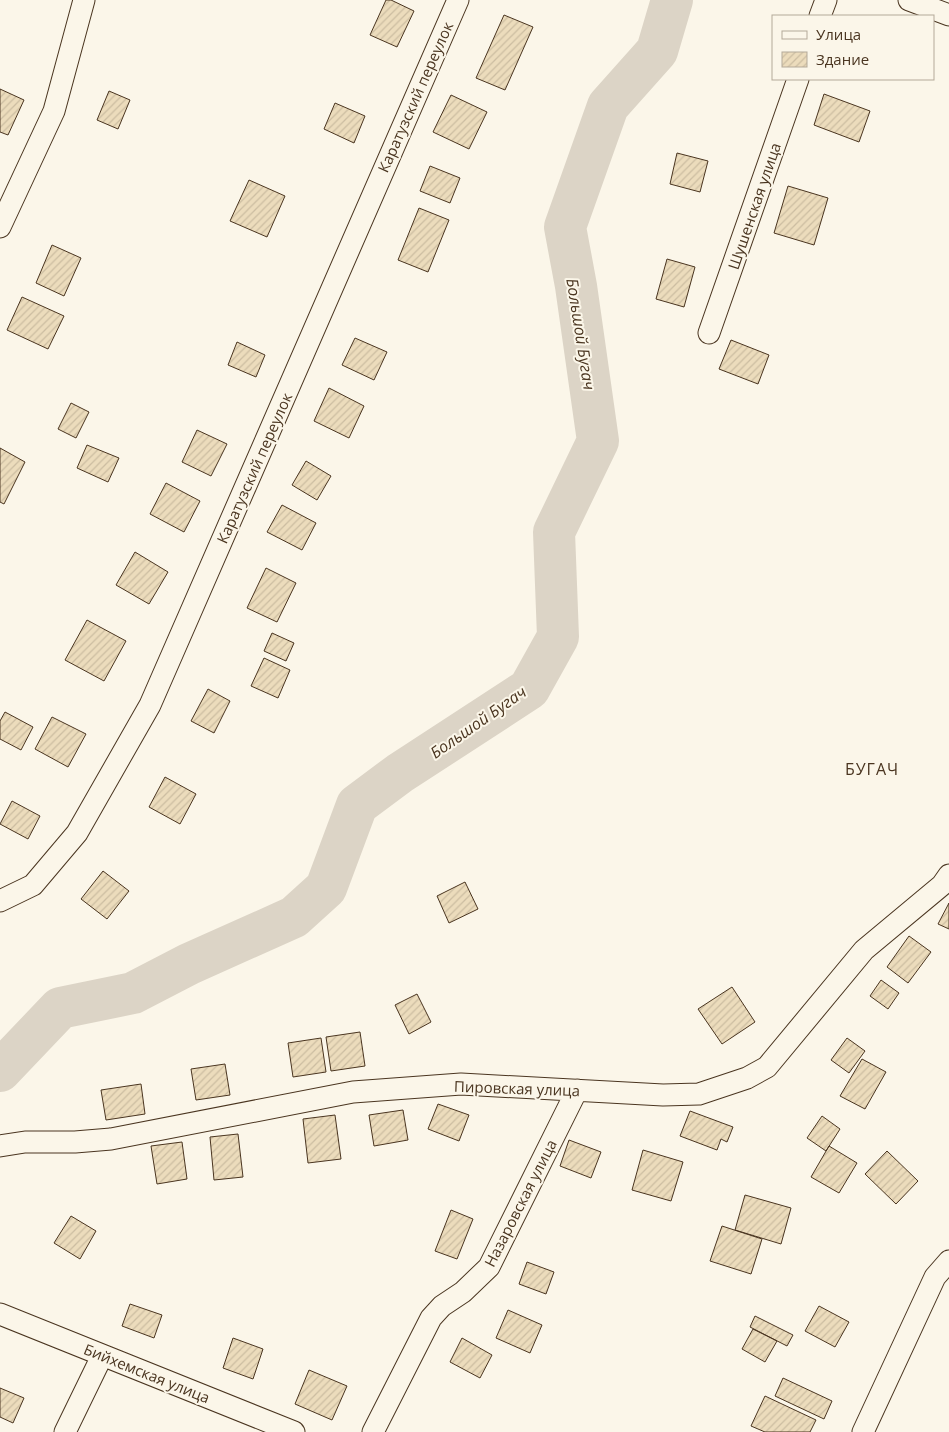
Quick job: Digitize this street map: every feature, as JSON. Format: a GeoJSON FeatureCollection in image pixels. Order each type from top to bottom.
{"type":"FeatureCollection","features":[{"type":"Feature","properties":{"kind":"street"},"geometry":{"type":"LineString","coordinates":[[0,228],[54,111],[84,0]]}},
{"type":"Feature","properties":{"kind":"street","name":"Каратузский переулок"},"geometry":{"type":"LineString","coordinates":[[0,901],[33,885],[77,833],[150,705],[458,0]]}},
{"type":"Feature","properties":{"kind":"street"},"geometry":{"type":"LineString","coordinates":[[820,15],[826,0]]}},
{"type":"Feature","properties":{"kind":"street"},"geometry":{"type":"LineString","coordinates":[[910,0],[949,16]]}},
{"type":"Feature","properties":{"kind":"street","name":"Шушенская улица"},"geometry":{"type":"LineString","coordinates":[[709,333],[798,80]]}},
{"type":"Feature","properties":{"kind":"street","name":"Пировская улица"},"geometry":{"type":"LineString","coordinates":[[0,1146],[25,1142],[74,1142],[111,1139],[353,1092],[462,1084],[663,1095],[699,1094],[747,1078],[767,1067],[864,950],[942,885],[949,875]]}},
{"type":"Feature","properties":{"kind":"street","name":"Назаровская улица"},"geometry":{"type":"LineString","coordinates":[[373,1432],[431,1318],[442,1306],[462,1292],[489,1267],[577,1090]]}},
{"type":"Feature","properties":{"kind":"street"},"geometry":{"type":"LineString","coordinates":[[863,1432],[935,1277],[949,1261]]}},
{"type":"Feature","properties":{"kind":"street","name":"Бийхемская улица"},"geometry":{"type":"LineString","coordinates":[[0,1314],[294,1432]]}},
{"type":"Feature","properties":{"kind":"street"},"geometry":{"type":"LineString","coordinates":[[65,1432],[102,1356]]}},
{"type":"Feature","properties":{"kind":"building"},"geometry":{"type":"Polygon","coordinates":[[[386,0],[391,0],[414,11],[397,47],[370,35],[386,0]]]}},
{"type":"Feature","properties":{"kind":"building"},"geometry":{"type":"Polygon","coordinates":[[[504,15],[533,27],[505,90],[476,78],[504,15]]]}},
{"type":"Feature","properties":{"kind":"building"},"geometry":{"type":"Polygon","coordinates":[[[0,89],[24,100],[8,135],[0,132],[0,89]]]}},
{"type":"Feature","properties":{"kind":"building"},"geometry":{"type":"Polygon","coordinates":[[[109,91],[130,100],[118,129],[97,120],[109,91]]]}},
{"type":"Feature","properties":{"kind":"building"},"geometry":{"type":"Polygon","coordinates":[[[824,94],[870,111],[859,142],[814,125],[824,94]]]}},
{"type":"Feature","properties":{"kind":"building"},"geometry":{"type":"Polygon","coordinates":[[[451,95],[487,112],[469,149],[433,132],[451,95]]]}},
{"type":"Feature","properties":{"kind":"building"},"geometry":{"type":"Polygon","coordinates":[[[335,103],[365,116],[354,143],[324,129],[335,103]]]}},
{"type":"Feature","properties":{"kind":"building"},"geometry":{"type":"Polygon","coordinates":[[[677,153],[708,161],[700,192],[670,184],[677,153]]]}},
{"type":"Feature","properties":{"kind":"building"},"geometry":{"type":"Polygon","coordinates":[[[430,166],[460,178],[450,203],[420,191],[430,166]]]}},
{"type":"Feature","properties":{"kind":"building"},"geometry":{"type":"Polygon","coordinates":[[[249,180],[285,196],[267,237],[230,221],[249,180]]]}},
{"type":"Feature","properties":{"kind":"building"},"geometry":{"type":"Polygon","coordinates":[[[788,186],[828,198],[814,245],[774,233],[788,186]]]}},
{"type":"Feature","properties":{"kind":"building"},"geometry":{"type":"Polygon","coordinates":[[[419,208],[449,220],[428,272],[398,260],[419,208]]]}},
{"type":"Feature","properties":{"kind":"building"},"geometry":{"type":"Polygon","coordinates":[[[52,245],[81,258],[64,296],[36,283],[52,245]]]}},
{"type":"Feature","properties":{"kind":"building"},"geometry":{"type":"Polygon","coordinates":[[[667,259],[695,267],[684,307],[656,299],[667,259]]]}},
{"type":"Feature","properties":{"kind":"building"},"geometry":{"type":"Polygon","coordinates":[[[22,297],[64,316],[48,349],[7,330],[22,297]]]}},
{"type":"Feature","properties":{"kind":"building"},"geometry":{"type":"Polygon","coordinates":[[[355,338],[387,352],[374,380],[342,365],[355,338]]]}},
{"type":"Feature","properties":{"kind":"building"},"geometry":{"type":"Polygon","coordinates":[[[731,340],[769,355],[758,384],[719,369],[731,340]]]}},
{"type":"Feature","properties":{"kind":"building"},"geometry":{"type":"Polygon","coordinates":[[[237,342],[265,355],[256,377],[228,365],[237,342]]]}},
{"type":"Feature","properties":{"kind":"building"},"geometry":{"type":"Polygon","coordinates":[[[329,388],[364,406],[349,438],[314,421],[329,388]]]}},
{"type":"Feature","properties":{"kind":"building"},"geometry":{"type":"Polygon","coordinates":[[[71,403],[89,412],[76,438],[58,429],[71,403]]]}},
{"type":"Feature","properties":{"kind":"building"},"geometry":{"type":"Polygon","coordinates":[[[197,430],[227,444],[211,476],[182,462],[197,430]]]}},
{"type":"Feature","properties":{"kind":"building"},"geometry":{"type":"Polygon","coordinates":[[[87,445],[119,458],[108,482],[77,468],[87,445]]]}},
{"type":"Feature","properties":{"kind":"building"},"geometry":{"type":"Polygon","coordinates":[[[0,448],[25,462],[4,504],[0,502],[0,448]]]}},
{"type":"Feature","properties":{"kind":"building"},"geometry":{"type":"Polygon","coordinates":[[[306,461],[331,476],[317,500],[292,485],[306,461]]]}},
{"type":"Feature","properties":{"kind":"building"},"geometry":{"type":"Polygon","coordinates":[[[166,483],[200,501],[184,532],[150,514],[166,483]]]}},
{"type":"Feature","properties":{"kind":"building"},"geometry":{"type":"Polygon","coordinates":[[[282,505],[316,523],[302,550],[267,532],[282,505]]]}},
{"type":"Feature","properties":{"kind":"building"},"geometry":{"type":"Polygon","coordinates":[[[135,552],[168,572],[149,604],[116,585],[135,552]]]}},
{"type":"Feature","properties":{"kind":"building"},"geometry":{"type":"Polygon","coordinates":[[[266,568],[296,583],[277,622],[247,608],[266,568]]]}},
{"type":"Feature","properties":{"kind":"building"},"geometry":{"type":"Polygon","coordinates":[[[87,620],[126,641],[104,681],[65,660],[87,620]]]}},
{"type":"Feature","properties":{"kind":"building"},"geometry":{"type":"Polygon","coordinates":[[[272,633],[294,643],[286,661],[264,651],[272,633]]]}},
{"type":"Feature","properties":{"kind":"building"},"geometry":{"type":"Polygon","coordinates":[[[264,658],[290,670],[278,698],[251,686],[264,658]]]}},
{"type":"Feature","properties":{"kind":"building"},"geometry":{"type":"Polygon","coordinates":[[[208,689],[230,701],[214,733],[191,721],[208,689]]]}},
{"type":"Feature","properties":{"kind":"building"},"geometry":{"type":"Polygon","coordinates":[[[5,712],[33,727],[21,750],[0,739],[0,721],[5,712]]]}},
{"type":"Feature","properties":{"kind":"building"},"geometry":{"type":"Polygon","coordinates":[[[52,717],[86,734],[68,767],[35,749],[52,717]]]}},
{"type":"Feature","properties":{"kind":"building"},"geometry":{"type":"Polygon","coordinates":[[[165,777],[196,794],[180,824],[149,807],[165,777]]]}},
{"type":"Feature","properties":{"kind":"building"},"geometry":{"type":"Polygon","coordinates":[[[12,801],[40,816],[28,839],[0,824],[12,801]]]}},
{"type":"Feature","properties":{"kind":"building"},"geometry":{"type":"Polygon","coordinates":[[[103,871],[129,891],[107,919],[81,899],[103,871]]]}},
{"type":"Feature","properties":{"kind":"building"},"geometry":{"type":"Polygon","coordinates":[[[465,882],[478,909],[449,923],[437,896],[465,882]]]}},
{"type":"Feature","properties":{"kind":"building"},"geometry":{"type":"Polygon","coordinates":[[[949,903],[949,929],[938,924],[949,903]]]}},
{"type":"Feature","properties":{"kind":"building"},"geometry":{"type":"Polygon","coordinates":[[[909,936],[931,952],[908,983],[887,967],[909,936]]]}},
{"type":"Feature","properties":{"kind":"building"},"geometry":{"type":"Polygon","coordinates":[[[881,980],[899,993],[888,1009],[870,996],[881,980]]]}},
{"type":"Feature","properties":{"kind":"building"},"geometry":{"type":"Polygon","coordinates":[[[732,987],[755,1022],[722,1044],[698,1009],[732,987]]]}},
{"type":"Feature","properties":{"kind":"building"},"geometry":{"type":"Polygon","coordinates":[[[417,994],[431,1022],[409,1034],[395,1005],[417,994]]]}},
{"type":"Feature","properties":{"kind":"building"},"geometry":{"type":"Polygon","coordinates":[[[360,1032],[365,1066],[331,1071],[326,1037],[360,1032]]]}},
{"type":"Feature","properties":{"kind":"building"},"geometry":{"type":"Polygon","coordinates":[[[321,1038],[326,1072],[293,1077],[288,1043],[321,1038]]]}},
{"type":"Feature","properties":{"kind":"building"},"geometry":{"type":"Polygon","coordinates":[[[847,1038],[865,1051],[849,1073],[831,1060],[847,1038]]]}},
{"type":"Feature","properties":{"kind":"building"},"geometry":{"type":"Polygon","coordinates":[[[862,1059],[886,1072],[865,1109],[840,1096],[862,1059]]]}},
{"type":"Feature","properties":{"kind":"building"},"geometry":{"type":"Polygon","coordinates":[[[225,1064],[230,1095],[196,1100],[191,1069],[225,1064]]]}},
{"type":"Feature","properties":{"kind":"building"},"geometry":{"type":"Polygon","coordinates":[[[141,1084],[145,1114],[106,1120],[101,1090],[141,1084]]]}},
{"type":"Feature","properties":{"kind":"building"},"geometry":{"type":"Polygon","coordinates":[[[438,1104],[469,1115],[459,1141],[428,1129],[438,1104]]]}},
{"type":"Feature","properties":{"kind":"building"},"geometry":{"type":"Polygon","coordinates":[[[403,1110],[408,1140],[374,1146],[369,1115],[403,1110]]]}},
{"type":"Feature","properties":{"kind":"building"},"geometry":{"type":"Polygon","coordinates":[[[690,1111],[733,1127],[727,1142],[721,1139],[717,1150],[680,1136],[690,1111]]]}},
{"type":"Feature","properties":{"kind":"building"},"geometry":{"type":"Polygon","coordinates":[[[335,1115],[341,1159],[308,1163],[303,1119],[335,1115]]]}},
{"type":"Feature","properties":{"kind":"building"},"geometry":{"type":"Polygon","coordinates":[[[822,1116],[840,1129],[826,1151],[807,1138],[822,1116]]]}},
{"type":"Feature","properties":{"kind":"building"},"geometry":{"type":"Polygon","coordinates":[[[238,1134],[243,1177],[214,1180],[210,1137],[238,1134]]]}},
{"type":"Feature","properties":{"kind":"building"},"geometry":{"type":"Polygon","coordinates":[[[569,1140],[601,1152],[591,1178],[560,1166],[569,1140]]]}},
{"type":"Feature","properties":{"kind":"building"},"geometry":{"type":"Polygon","coordinates":[[[182,1142],[187,1179],[157,1184],[151,1146],[182,1142]]]}},
{"type":"Feature","properties":{"kind":"building"},"geometry":{"type":"Polygon","coordinates":[[[829,1146],[857,1163],[839,1193],[811,1177],[829,1146]]]}},
{"type":"Feature","properties":{"kind":"building"},"geometry":{"type":"Polygon","coordinates":[[[643,1150],[683,1162],[671,1201],[632,1190],[643,1150]]]}},
{"type":"Feature","properties":{"kind":"building"},"geometry":{"type":"Polygon","coordinates":[[[887,1151],[918,1181],[896,1204],[865,1174],[887,1151]]]}},
{"type":"Feature","properties":{"kind":"building"},"geometry":{"type":"Polygon","coordinates":[[[745,1195],[791,1208],[781,1244],[735,1230],[745,1195]]]}},
{"type":"Feature","properties":{"kind":"building"},"geometry":{"type":"Polygon","coordinates":[[[451,1210],[473,1219],[457,1259],[435,1251],[451,1210]]]}},
{"type":"Feature","properties":{"kind":"building"},"geometry":{"type":"Polygon","coordinates":[[[71,1216],[96,1231],[80,1259],[54,1243],[71,1216]]]}},
{"type":"Feature","properties":{"kind":"building"},"geometry":{"type":"Polygon","coordinates":[[[722,1226],[762,1239],[751,1274],[710,1261],[722,1226]]]}},
{"type":"Feature","properties":{"kind":"building"},"geometry":{"type":"Polygon","coordinates":[[[527,1262],[554,1272],[546,1294],[519,1284],[527,1262]]]}},
{"type":"Feature","properties":{"kind":"building"},"geometry":{"type":"Polygon","coordinates":[[[130,1304],[162,1315],[154,1338],[122,1326],[130,1304]]]}},
{"type":"Feature","properties":{"kind":"building"},"geometry":{"type":"Polygon","coordinates":[[[819,1306],[849,1322],[835,1347],[805,1331],[819,1306]]]}},
{"type":"Feature","properties":{"kind":"building"},"geometry":{"type":"Polygon","coordinates":[[[508,1310],[542,1325],[530,1353],[496,1338],[508,1310]]]}},
{"type":"Feature","properties":{"kind":"building"},"geometry":{"type":"Polygon","coordinates":[[[755,1316],[793,1335],[787,1346],[750,1327],[755,1316]]]}},
{"type":"Feature","properties":{"kind":"building"},"geometry":{"type":"Polygon","coordinates":[[[753,1329],[777,1341],[765,1362],[742,1349],[753,1329]]]}},
{"type":"Feature","properties":{"kind":"building"},"geometry":{"type":"Polygon","coordinates":[[[233,1338],[263,1349],[253,1379],[223,1368],[233,1338]]]}},
{"type":"Feature","properties":{"kind":"building"},"geometry":{"type":"Polygon","coordinates":[[[462,1338],[492,1355],[480,1378],[450,1362],[462,1338]]]}},
{"type":"Feature","properties":{"kind":"building"},"geometry":{"type":"Polygon","coordinates":[[[309,1370],[347,1386],[332,1420],[295,1404],[309,1370]]]}},
{"type":"Feature","properties":{"kind":"building"},"geometry":{"type":"Polygon","coordinates":[[[783,1378],[832,1401],[824,1419],[775,1396],[783,1378]]]}},
{"type":"Feature","properties":{"kind":"building"},"geometry":{"type":"Polygon","coordinates":[[[0,1388],[24,1398],[13,1423],[0,1417],[0,1388]]]}},
{"type":"Feature","properties":{"kind":"building"},"geometry":{"type":"Polygon","coordinates":[[[765,1396],[816,1420],[810,1432],[765,1432],[751,1426],[765,1396]]]}},
{"type":"Feature","properties":{"kind":"waterway","name":"Большой Бугач"},"geometry":{"type":"LineString","coordinates":[[0,1071],[60,1008],[133,993],[189,964],[294,917],[326,888],[357,805],[400,773],[529,689],[558,637],[554,532],[598,441],[576,286],[565,227],[608,106],[657,51],[672,0]]}},
{"type":"Feature","properties":{"kind":"district","name":"БУГАЧ"},"geometry":{"type":"Point","coordinates":[872,769]}}]}
